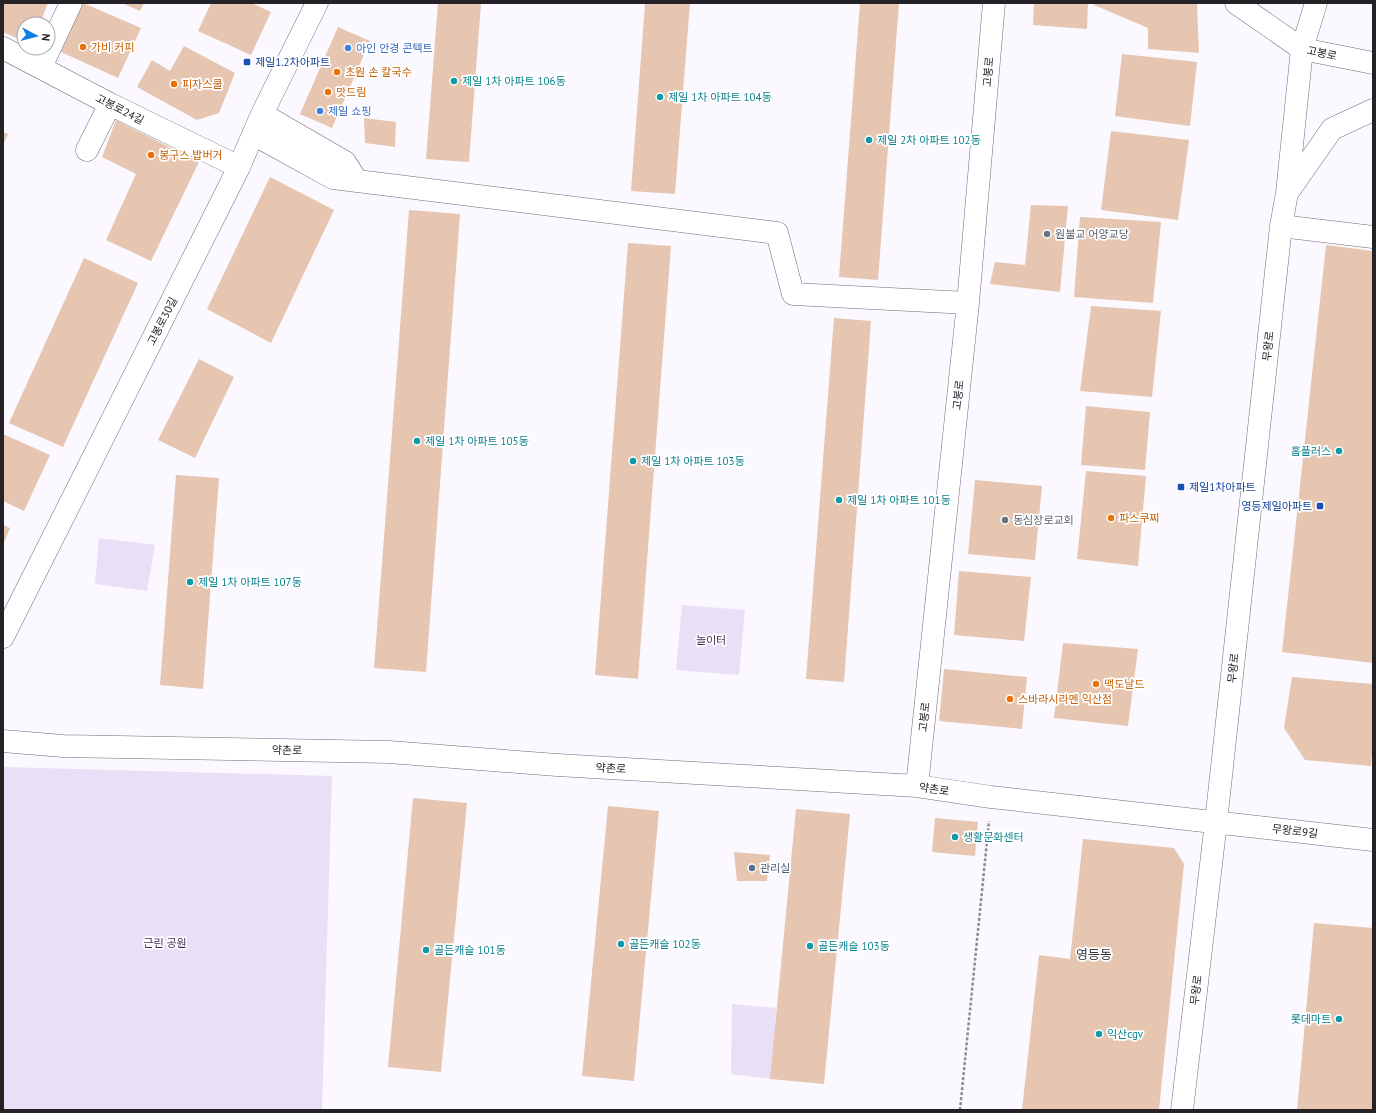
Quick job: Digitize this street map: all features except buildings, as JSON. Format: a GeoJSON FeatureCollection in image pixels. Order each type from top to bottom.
{"type":"FeatureCollection","features":[{"type":"Feature","properties":{"kind":"street"},"geometry":{"type":"LineString","coordinates":[[41,67],[71,3]]}},
{"type":"Feature","properties":{"kind":"street","name":"고봉로30길"},"geometry":{"type":"LineString","coordinates":[[3,637],[239,167],[262,114],[317,3]]}},
{"type":"Feature","properties":{"kind":"street","name":"고봉로"},"geometry":{"type":"LineString","coordinates":[[917,786],[968,303],[994,3]]}},
{"type":"Feature","properties":{"kind":"street","name":"고봉로"},"geometry":{"type":"LineString","coordinates":[[1236,3],[1302,49],[1373,63]]}},
{"type":"Feature","properties":{"kind":"street","name":"무왕로"},"geometry":{"type":"LineString","coordinates":[[1182,1110],[1216,822],[1281,226],[1287,193],[1302,49],[1316,3]]}},
{"type":"Feature","properties":{"kind":"street","name":"고봉로24길"},"geometry":{"type":"LineString","coordinates":[[3,48],[110,104],[239,167]]}},
{"type":"Feature","properties":{"kind":"street"},"geometry":{"type":"LineString","coordinates":[[87,150],[110,104]]}},
{"type":"Feature","properties":{"kind":"street"},"geometry":{"type":"LineString","coordinates":[[1287,193],[1332,129],[1373,110]]}},
{"type":"Feature","properties":{"kind":"street"},"geometry":{"type":"LineString","coordinates":[[262,114],[345,162],[357,181]]}},
{"type":"Feature","properties":{"kind":"street"},"geometry":{"type":"LineString","coordinates":[[253,134],[333,178],[777,233],[793,294],[968,303]]}},
{"type":"Feature","properties":{"kind":"street"},"geometry":{"type":"LineString","coordinates":[[1281,226],[1373,237]]}},
{"type":"Feature","properties":{"kind":"street","name":"약촌로"},"geometry":{"type":"LineString","coordinates":[[3,741],[64,746],[389,752],[556,765],[917,786],[991,797],[1216,822]]}},
{"type":"Feature","properties":{"kind":"street","name":"무왕로9길"},"geometry":{"type":"LineString","coordinates":[[1216,822],[1373,840]]}},
{"type":"Feature","properties":{"kind":"path"},"geometry":{"type":"LineString","coordinates":[[960,1110],[991,797]]}},
{"type":"Feature","properties":{"kind":"green space"},"geometry":{"type":"Polygon","coordinates":[[[99,538],[155,545],[147,591],[95,584],[99,538]]]}},
{"type":"Feature","properties":{"kind":"green space","name":"놀이터"},"geometry":{"type":"Polygon","coordinates":[[[682,605],[745,610],[739,675],[676,670],[682,605]]]}},
{"type":"Feature","properties":{"kind":"green space","name":"근린 공원"},"geometry":{"type":"Polygon","coordinates":[[[3,767],[332,776],[322,1110],[3,1110],[3,767]]]}},
{"type":"Feature","properties":{"kind":"green space"},"geometry":{"type":"Polygon","coordinates":[[[732,1004],[776,1008],[773,1079],[731,1074],[732,1004]]]}},
{"type":"Feature","properties":{"kind":"place","name":"가비 커피"},"geometry":{"type":"Point","coordinates":[83,47]}},
{"type":"Feature","properties":{"kind":"place","name":"아인 안경 콘텍트"},"geometry":{"type":"Point","coordinates":[348,48]}},
{"type":"Feature","properties":{"kind":"place","name":"제일1.2차아파트"},"geometry":{"type":"Point","coordinates":[247,62]}},
{"type":"Feature","properties":{"kind":"place","name":"초원 손 칼국수"},"geometry":{"type":"Point","coordinates":[337,72]}},
{"type":"Feature","properties":{"kind":"place","name":"제일 1차 아파트 106동"},"geometry":{"type":"Point","coordinates":[454,81]}},
{"type":"Feature","properties":{"kind":"place","name":"피자스쿨"},"geometry":{"type":"Point","coordinates":[174,84]}},
{"type":"Feature","properties":{"kind":"place","name":"맛드림"},"geometry":{"type":"Point","coordinates":[328,92]}},
{"type":"Feature","properties":{"kind":"place","name":"제일 1차 아파트 104동"},"geometry":{"type":"Point","coordinates":[660,97]}},
{"type":"Feature","properties":{"kind":"place","name":"제일 쇼핑"},"geometry":{"type":"Point","coordinates":[320,111]}},
{"type":"Feature","properties":{"kind":"place","name":"제일 2차 아파트 102동"},"geometry":{"type":"Point","coordinates":[869,140]}},
{"type":"Feature","properties":{"kind":"place","name":"봉구스 밥버거"},"geometry":{"type":"Point","coordinates":[151,155]}},
{"type":"Feature","properties":{"kind":"place","name":"원불교 어양교당"},"geometry":{"type":"Point","coordinates":[1047,234]}},
{"type":"Feature","properties":{"kind":"place","name":"제일 1차 아파트 105동"},"geometry":{"type":"Point","coordinates":[417,441]}},
{"type":"Feature","properties":{"kind":"place","name":"홈플러스"},"geometry":{"type":"Point","coordinates":[1339,451]}},
{"type":"Feature","properties":{"kind":"place","name":"제일 1차 아파트 103동"},"geometry":{"type":"Point","coordinates":[633,461]}},
{"type":"Feature","properties":{"kind":"place","name":"제일1차아파트"},"geometry":{"type":"Point","coordinates":[1181,487]}},
{"type":"Feature","properties":{"kind":"place","name":"제일 1차 아파트 101동"},"geometry":{"type":"Point","coordinates":[839,500]}},
{"type":"Feature","properties":{"kind":"place","name":"영등제일아파트"},"geometry":{"type":"Point","coordinates":[1320,506]}},
{"type":"Feature","properties":{"kind":"place","name":"파스쿠찌"},"geometry":{"type":"Point","coordinates":[1111,518]}},
{"type":"Feature","properties":{"kind":"place","name":"동심장로교회"},"geometry":{"type":"Point","coordinates":[1005,520]}},
{"type":"Feature","properties":{"kind":"place","name":"제일 1차 아파트 107동"},"geometry":{"type":"Point","coordinates":[190,582]}},
{"type":"Feature","properties":{"kind":"place","name":"맥도날드"},"geometry":{"type":"Point","coordinates":[1096,684]}},
{"type":"Feature","properties":{"kind":"place","name":"스바라시라멘 익산점"},"geometry":{"type":"Point","coordinates":[1010,699]}},
{"type":"Feature","properties":{"kind":"place","name":"생활문화센터"},"geometry":{"type":"Point","coordinates":[955,837]}},
{"type":"Feature","properties":{"kind":"place","name":"관리실"},"geometry":{"type":"Point","coordinates":[752,868]}},
{"type":"Feature","properties":{"kind":"place","name":"골든캐슬 102동"},"geometry":{"type":"Point","coordinates":[621,944]}},
{"type":"Feature","properties":{"kind":"place","name":"골든캐슬 103동"},"geometry":{"type":"Point","coordinates":[810,946]}},
{"type":"Feature","properties":{"kind":"place","name":"골든캐슬 101동"},"geometry":{"type":"Point","coordinates":[426,950]}},
{"type":"Feature","properties":{"kind":"place","name":"롯데마트"},"geometry":{"type":"Point","coordinates":[1339,1019]}},
{"type":"Feature","properties":{"kind":"place","name":"익산cgv"},"geometry":{"type":"Point","coordinates":[1099,1034]}},
{"type":"Feature","properties":{"kind":"district","name":"영등동"},"geometry":{"type":"Point","coordinates":[1094,954]}}]}
